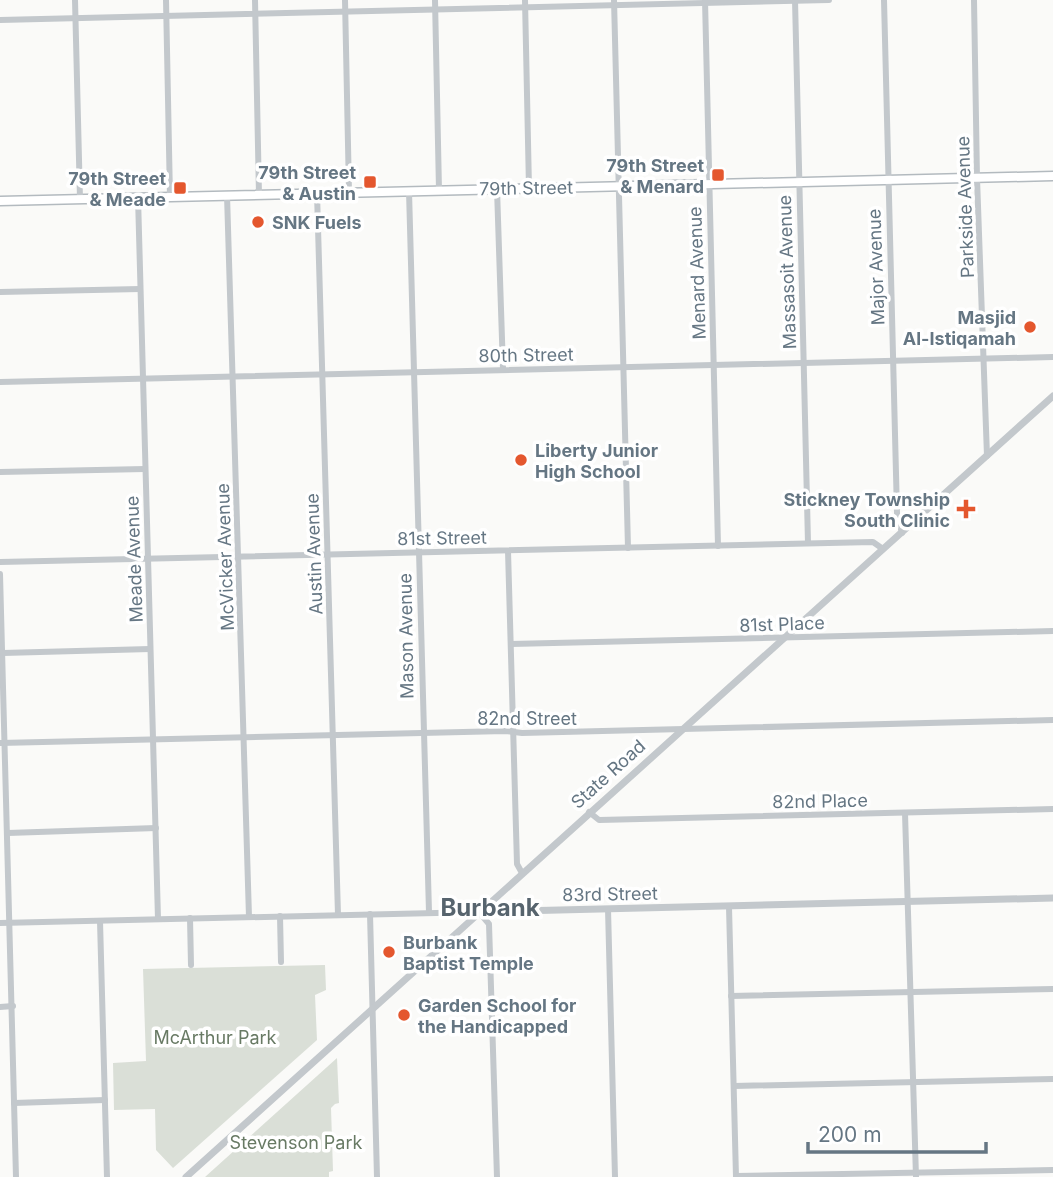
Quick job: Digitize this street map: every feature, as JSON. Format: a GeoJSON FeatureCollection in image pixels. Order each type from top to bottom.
{"type":"FeatureCollection","features":[{"type":"Feature","properties":{"kind":"main road","name":"79th Street"},"geometry":{"type":"LineString","coordinates":[[0,201],[1053,176]]}},
{"type":"Feature","properties":{"kind":"street"},"geometry":{"type":"LineString","coordinates":[[75,0],[80,199]]}},
{"type":"Feature","properties":{"kind":"street"},"geometry":{"type":"LineString","coordinates":[[166,0],[170,197]]}},
{"type":"Feature","properties":{"kind":"street"},"geometry":{"type":"LineString","coordinates":[[255,0],[259,195]]}},
{"type":"Feature","properties":{"kind":"street"},"geometry":{"type":"LineString","coordinates":[[345,0],[349,192]]}},
{"type":"Feature","properties":{"kind":"street"},"geometry":{"type":"LineString","coordinates":[[435,0],[439,190]]}},
{"type":"Feature","properties":{"kind":"street","name":"Massasoit Avenue"},"geometry":{"type":"LineString","coordinates":[[794,0],[808,543]]}},
{"type":"Feature","properties":{"kind":"street"},"geometry":{"type":"LineString","coordinates":[[0,20],[345,12],[525,4],[829,0]]}},
{"type":"Feature","properties":{"kind":"street","name":"Major Avenue"},"geometry":{"type":"LineString","coordinates":[[884,0],[897,513],[902,533]]}},
{"type":"Feature","properties":{"kind":"street","name":"Parkside Avenue"},"geometry":{"type":"LineString","coordinates":[[974,0],[987,456]]}},
{"type":"Feature","properties":{"kind":"street","name":"Menard Avenue"},"geometry":{"type":"LineString","coordinates":[[705,1],[718,545]]}},
{"type":"Feature","properties":{"kind":"street"},"geometry":{"type":"LineString","coordinates":[[614,2],[628,548]]}},
{"type":"Feature","properties":{"kind":"street"},"geometry":{"type":"LineString","coordinates":[[525,4],[528,188]]}},
{"type":"Feature","properties":{"kind":"street"},"geometry":{"type":"LineString","coordinates":[[498,189],[503,369]]}},
{"type":"Feature","properties":{"kind":"street","name":"Mason Avenue"},"geometry":{"type":"LineString","coordinates":[[409,191],[429,912]]}},
{"type":"Feature","properties":{"kind":"street","name":"Austin Avenue"},"geometry":{"type":"LineString","coordinates":[[317,193],[338,915]]}},
{"type":"Feature","properties":{"kind":"street","name":"McVicker Avenue"},"geometry":{"type":"LineString","coordinates":[[227,195],[249,917]]}},
{"type":"Feature","properties":{"kind":"street","name":"Meade Avenue"},"geometry":{"type":"LineString","coordinates":[[138,197],[158,919]]}},
{"type":"Feature","properties":{"kind":"street"},"geometry":{"type":"LineString","coordinates":[[0,292],[140,289]]}},
{"type":"Feature","properties":{"kind":"street","name":"80th Street"},"geometry":{"type":"LineString","coordinates":[[0,382],[1053,358]]}},
{"type":"Feature","properties":{"kind":"street","name":"State Road"},"geometry":{"type":"LineString","coordinates":[[186,1177],[1053,396]]}},
{"type":"Feature","properties":{"kind":"street"},"geometry":{"type":"LineString","coordinates":[[0,472],[145,469]]}},
{"type":"Feature","properties":{"kind":"street","name":"81st Street"},"geometry":{"type":"LineString","coordinates":[[0,562],[873,542],[883,549]]}},
{"type":"Feature","properties":{"kind":"street"},"geometry":{"type":"LineString","coordinates":[[508,551],[517,864],[523,873]]}},
{"type":"Feature","properties":{"kind":"street"},"geometry":{"type":"LineString","coordinates":[[0,574],[16,1177]]}},
{"type":"Feature","properties":{"kind":"street","name":"81st Place"},"geometry":{"type":"LineString","coordinates":[[511,644],[1053,631]]}},
{"type":"Feature","properties":{"kind":"street"},"geometry":{"type":"LineString","coordinates":[[3,653],[150,649]]}},
{"type":"Feature","properties":{"kind":"street","name":"82nd Street"},"geometry":{"type":"LineString","coordinates":[[3,743],[1053,720]]}},
{"type":"Feature","properties":{"kind":"street","name":"82nd Place"},"geometry":{"type":"LineString","coordinates":[[589,812],[599,820],[1053,809]]}},
{"type":"Feature","properties":{"kind":"street"},"geometry":{"type":"LineString","coordinates":[[905,813],[916,1174]]}},
{"type":"Feature","properties":{"kind":"street"},"geometry":{"type":"LineString","coordinates":[[8,834],[156,828]]}},
{"type":"Feature","properties":{"kind":"street","name":"83rd Street"},"geometry":{"type":"LineString","coordinates":[[0,923],[1053,898]]}},
{"type":"Feature","properties":{"kind":"street"},"geometry":{"type":"LineString","coordinates":[[729,907],[736,1177],[1053,1170]]}},
{"type":"Feature","properties":{"kind":"street"},"geometry":{"type":"LineString","coordinates":[[608,909],[615,1177]]}},
{"type":"Feature","properties":{"kind":"street"},"geometry":{"type":"LineString","coordinates":[[479,912],[489,924],[497,1177]]}},
{"type":"Feature","properties":{"kind":"street"},"geometry":{"type":"LineString","coordinates":[[370,914],[377,1177]]}},
{"type":"Feature","properties":{"kind":"street"},"geometry":{"type":"LineString","coordinates":[[280,916],[281,962]]}},
{"type":"Feature","properties":{"kind":"street"},"geometry":{"type":"LineString","coordinates":[[190,918],[191,965]]}},
{"type":"Feature","properties":{"kind":"street"},"geometry":{"type":"LineString","coordinates":[[100,921],[107,1177]]}},
{"type":"Feature","properties":{"kind":"street"},"geometry":{"type":"LineString","coordinates":[[731,996],[1053,989]]}},
{"type":"Feature","properties":{"kind":"street"},"geometry":{"type":"LineString","coordinates":[[0,1007],[13,1006]]}},
{"type":"Feature","properties":{"kind":"street"},"geometry":{"type":"LineString","coordinates":[[734,1086],[1053,1079]]}},
{"type":"Feature","properties":{"kind":"street"},"geometry":{"type":"LineString","coordinates":[[15,1103],[105,1100]]}},
{"type":"Feature","properties":{"kind":"green space","name":"McArthur Park"},"geometry":{"type":"Polygon","coordinates":[[[325,965],[326,990],[315,995],[317,1040],[173,1168],[156,1150],[155,1109],[114,1110],[113,1063],[146,1061],[143,969],[325,965]]]}},
{"type":"Feature","properties":{"kind":"green space","name":"Stevenson Park"},"geometry":{"type":"Polygon","coordinates":[[[337,1058],[339,1103],[331,1108],[333,1171],[329,1172],[329,1177],[205,1177],[337,1058]]]}},
{"type":"Feature","properties":{"kind":"place","name":"79th Street & Menard"},"geometry":{"type":"Point","coordinates":[718,175]}},
{"type":"Feature","properties":{"kind":"place","name":"79th Street & Austin"},"geometry":{"type":"Point","coordinates":[370,182]}},
{"type":"Feature","properties":{"kind":"place","name":"79th Street & Meade"},"geometry":{"type":"Point","coordinates":[180,188]}},
{"type":"Feature","properties":{"kind":"place","name":"SNK Fuels"},"geometry":{"type":"Point","coordinates":[258,222]}},
{"type":"Feature","properties":{"kind":"place","name":"Masjid Al-Istiqamah"},"geometry":{"type":"Point","coordinates":[1030,327]}},
{"type":"Feature","properties":{"kind":"place","name":"Liberty Junior High School"},"geometry":{"type":"Point","coordinates":[521,460]}},
{"type":"Feature","properties":{"kind":"place","name":"Stickney Township South Clinic"},"geometry":{"type":"Point","coordinates":[966,509]}},
{"type":"Feature","properties":{"kind":"place","name":"Burbank Baptist Temple"},"geometry":{"type":"Point","coordinates":[389,952]}},
{"type":"Feature","properties":{"kind":"place","name":"Garden School for the Handicapped"},"geometry":{"type":"Point","coordinates":[404,1015]}},
{"type":"Feature","properties":{"kind":"district","name":"Burbank"},"geometry":{"type":"Point","coordinates":[490,907]}}]}
